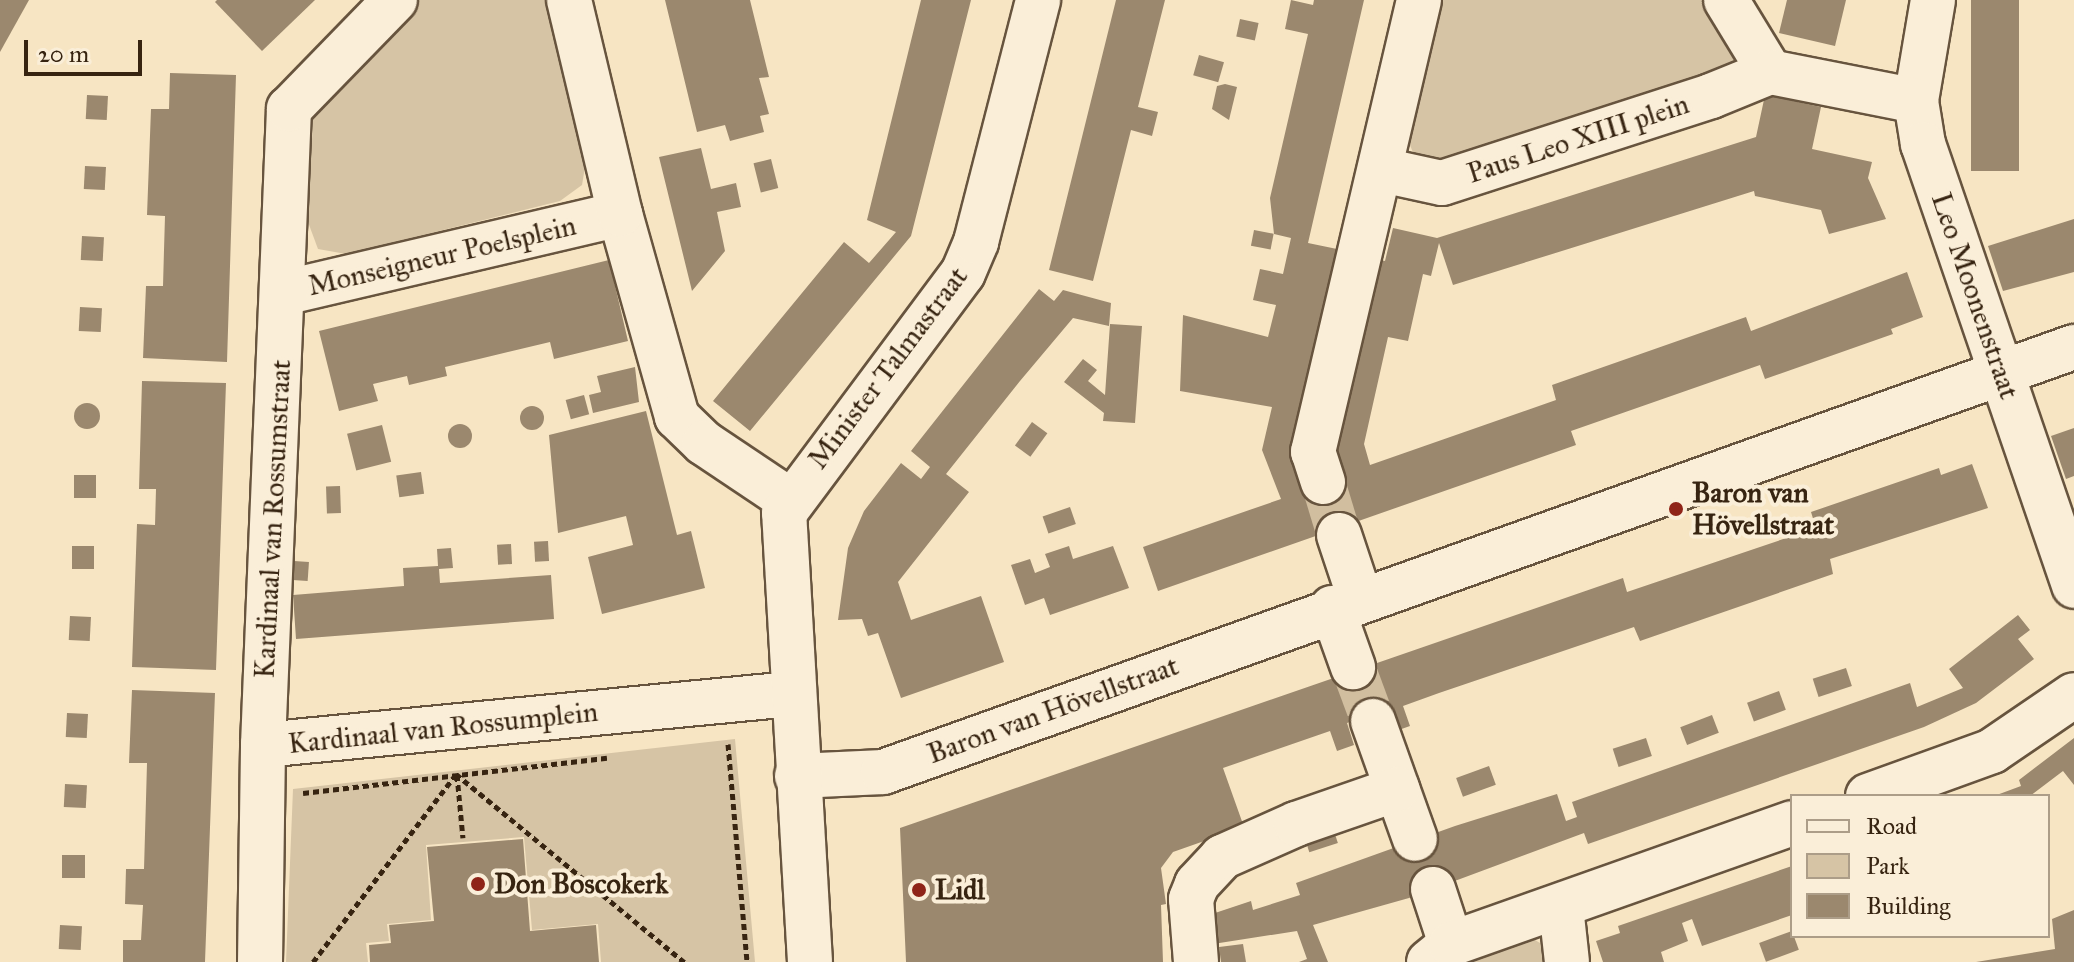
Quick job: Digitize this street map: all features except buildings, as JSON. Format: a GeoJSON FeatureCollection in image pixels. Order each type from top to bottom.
{"type":"FeatureCollection","features":[{"type":"Feature","properties":{"kind":"street","name":"Monseigneur Poelsplein"},"geometry":{"type":"LineString","coordinates":[[395,0],[289,109],[283,293],[620,214]]}},
{"type":"Feature","properties":{"kind":"street"},"geometry":{"type":"LineString","coordinates":[[569,0],[620,214],[677,417],[704,443],[789,500],[783,526],[810,962]]}},
{"type":"Feature","properties":{"kind":"street","name":"Minister Talmastraat"},"geometry":{"type":"LineString","coordinates":[[789,500],[963,273],[976,242],[1038,0]]}},
{"type":"Feature","properties":{"kind":"street"},"geometry":{"type":"LineString","coordinates":[[1323,482],[1313,452],[1382,170],[1419,0]]}},
{"type":"Feature","properties":{"kind":"street"},"geometry":{"type":"LineString","coordinates":[[1726,0],[1770,72],[1916,101]]}},
{"type":"Feature","properties":{"kind":"street","name":"Leo Moonenstraat"},"geometry":{"type":"LineString","coordinates":[[1933,0],[1916,101],[1932,172],[2074,586]]}},
{"type":"Feature","properties":{"kind":"street","name":"Paus Leo XIII plein"},"geometry":{"type":"LineString","coordinates":[[1382,170],[1442,183],[1711,96],[1770,72]]}},
{"type":"Feature","properties":{"kind":"street","name":"Kardinaal van Rossumstraat"},"geometry":{"type":"LineString","coordinates":[[263,745],[283,293]]}},
{"type":"Feature","properties":{"kind":"street","name":"Baron van Hövellstraat"},"geometry":{"type":"LineString","coordinates":[[797,776],[883,772],[1346,603],[2074,347]]}},
{"type":"Feature","properties":{"kind":"street"},"geometry":{"type":"LineString","coordinates":[[1339,535],[1353,667]]}},
{"type":"Feature","properties":{"kind":"street","name":"Kardinaal van Rossumplein"},"geometry":{"type":"LineString","coordinates":[[260,962],[263,745],[791,694]]}},
{"type":"Feature","properties":{"kind":"street"},"geometry":{"type":"LineString","coordinates":[[1874,794],[1992,751],[2074,695]]}},
{"type":"Feature","properties":{"kind":"street"},"geometry":{"type":"LineString","coordinates":[[1373,721],[1415,839]]}},
{"type":"Feature","properties":{"kind":"street"},"geometry":{"type":"LineString","coordinates":[[1196,962],[1191,899],[1197,884],[1222,857],[1397,789]]}},
{"type":"Feature","properties":{"kind":"street"},"geometry":{"type":"LineString","coordinates":[[1433,889],[1440,953],[1790,824]]}},
{"type":"Feature","properties":{"kind":"street"},"geometry":{"type":"LineString","coordinates":[[1561,907],[1567,962]]}},
{"type":"Feature","properties":{"kind":"path"},"geometry":{"type":"LineString","coordinates":[[451,727],[463,838]]}},
{"type":"Feature","properties":{"kind":"path"},"geometry":{"type":"LineString","coordinates":[[716,746],[731,744],[747,962]]}},
{"type":"Feature","properties":{"kind":"path"},"geometry":{"type":"LineString","coordinates":[[262,798],[624,756]]}},
{"type":"Feature","properties":{"kind":"path"},"geometry":{"type":"LineString","coordinates":[[313,962],[456,774]]}},
{"type":"Feature","properties":{"kind":"path"},"geometry":{"type":"LineString","coordinates":[[456,774],[684,962]]}},
{"type":"Feature","properties":{"kind":"green space"},"geometry":{"type":"Polygon","coordinates":[[[409,0],[549,0],[586,161],[582,185],[560,201],[346,254],[318,249],[308,222],[314,98],[409,0]]]}},
{"type":"Feature","properties":{"kind":"green space"},"geometry":{"type":"Polygon","coordinates":[[[1432,0],[1720,0],[1759,71],[1442,170],[1417,162],[1407,138],[1432,0]]]}},
{"type":"Feature","properties":{"kind":"green space"},"geometry":{"type":"Polygon","coordinates":[[[735,739],[755,962],[601,962],[598,924],[532,930],[524,837],[426,845],[431,920],[387,924],[389,941],[366,943],[368,962],[286,962],[293,789],[735,739]]]}},
{"type":"Feature","properties":{"kind":"green space"},"geometry":{"type":"Polygon","coordinates":[[[1530,937],[1550,949],[1552,962],[1450,962],[1530,937]]]}},
{"type":"Feature","properties":{"kind":"tunnel"},"geometry":{"type":"LineString","coordinates":[[1323,482],[1339,535]]}},
{"type":"Feature","properties":{"kind":"tunnel"},"geometry":{"type":"LineString","coordinates":[[1353,667],[1373,721]]}},
{"type":"Feature","properties":{"kind":"place","name":"Baron van Hövellstraat"},"geometry":{"type":"Point","coordinates":[1676,509]}},
{"type":"Feature","properties":{"kind":"place","name":"Don Boscokerk"},"geometry":{"type":"Point","coordinates":[478,884]}},
{"type":"Feature","properties":{"kind":"place","name":"Lidl"},"geometry":{"type":"Point","coordinates":[919,890]}}]}
